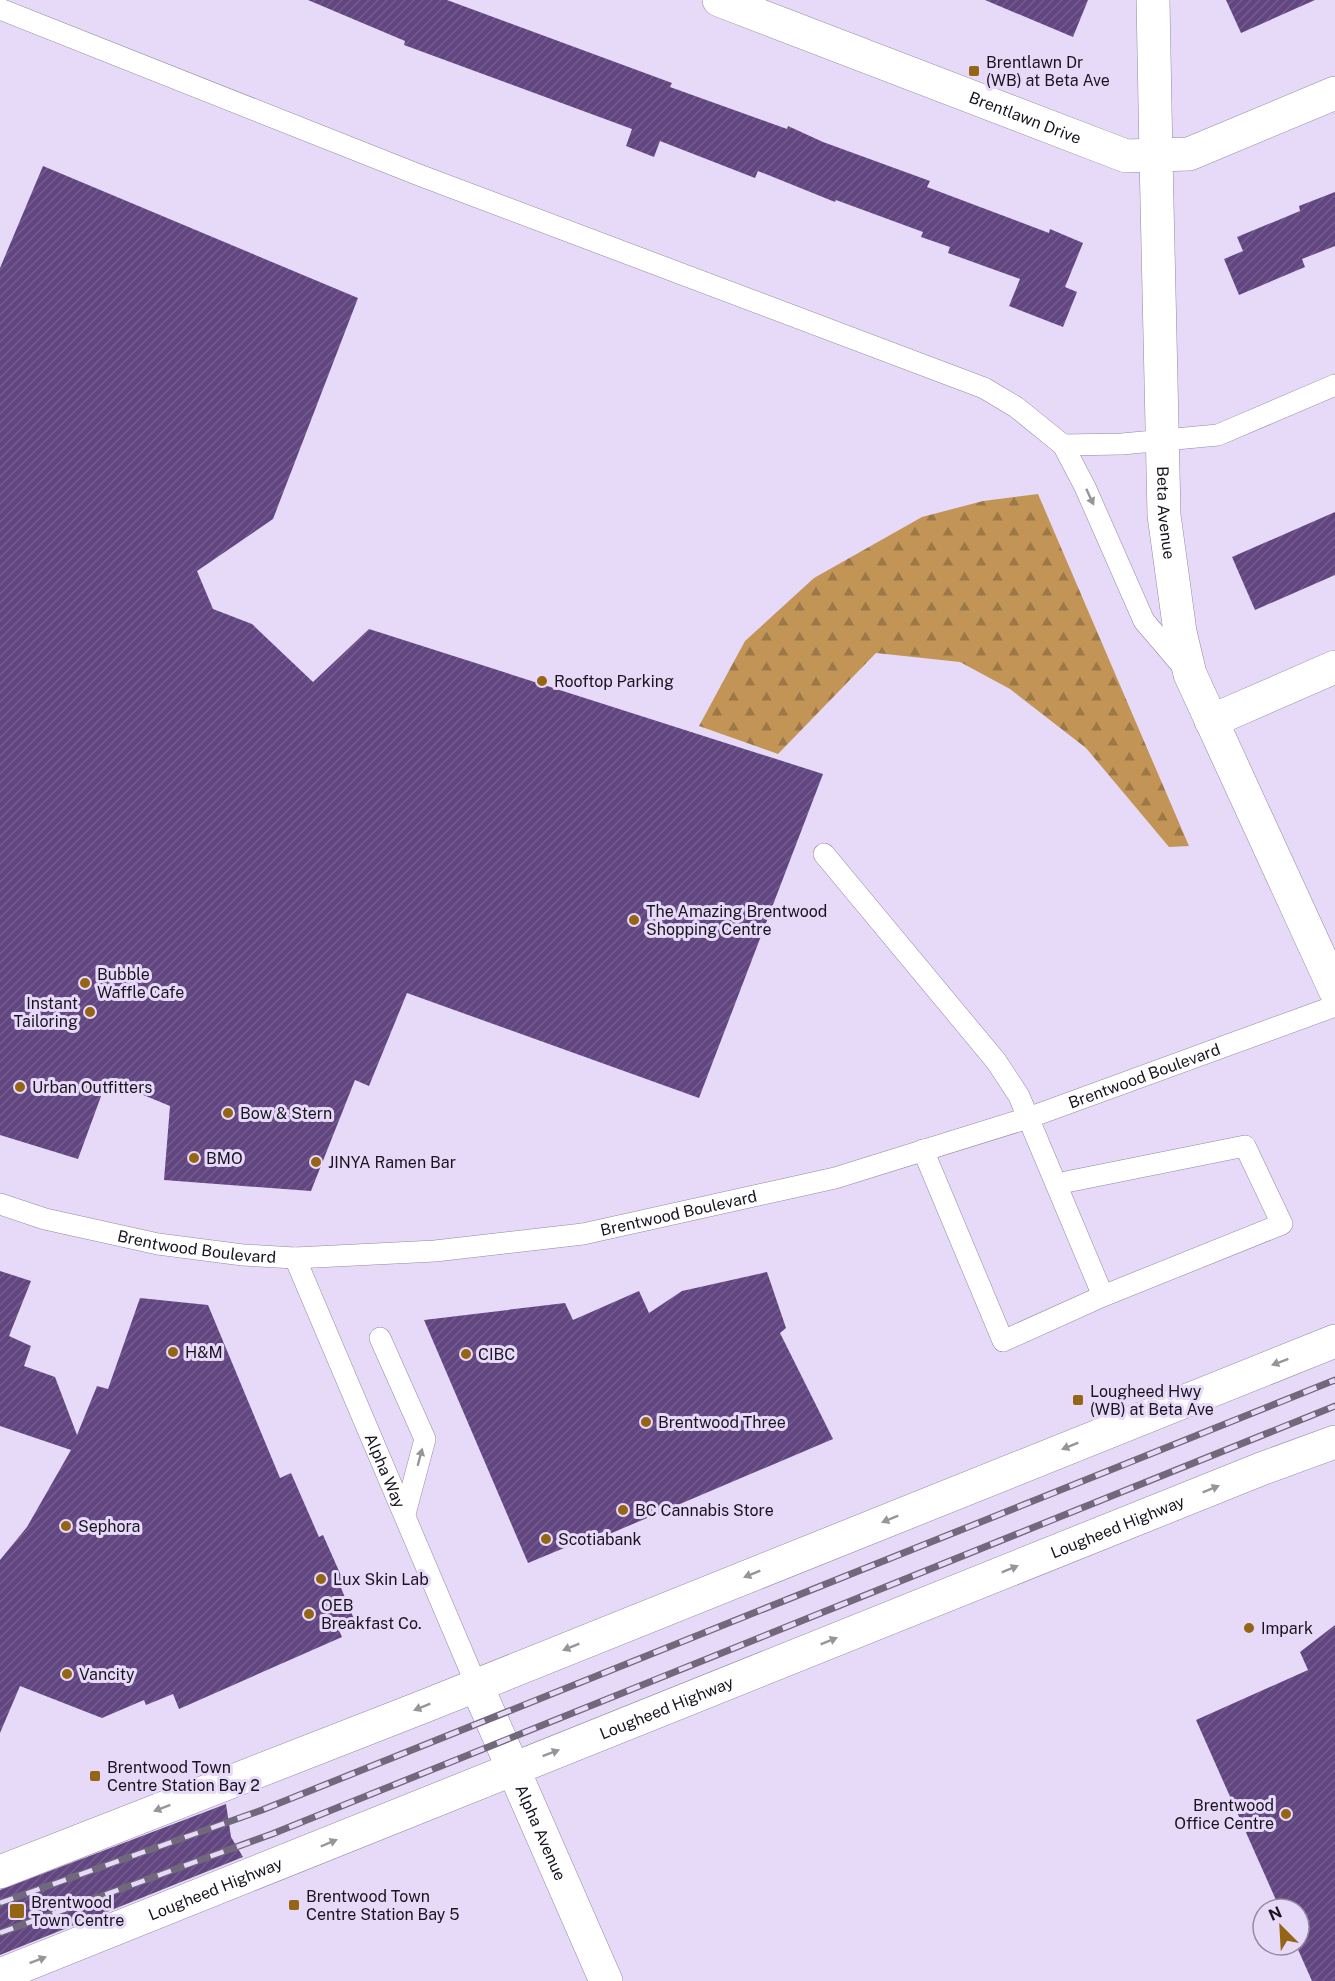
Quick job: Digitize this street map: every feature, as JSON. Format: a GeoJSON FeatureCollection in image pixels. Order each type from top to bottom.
{"type":"FeatureCollection","features":[{"type":"Feature","properties":{"kind":"main road","name":"Brentlawn Drive"},"geometry":{"type":"LineString","coordinates":[[719,0],[1115,154],[1156,157],[1189,154],[1335,93]]}},
{"type":"Feature","properties":{"kind":"main road","name":"Beta Avenue"},"geometry":{"type":"LineString","coordinates":[[1153,0],[1164,515],[1180,632],[1190,674],[1335,990]]}},
{"type":"Feature","properties":{"kind":"main road"},"geometry":{"type":"LineString","coordinates":[[1211,721],[1335,667]]}},
{"type":"Feature","properties":{"kind":"main road"},"geometry":{"type":"LineString","coordinates":[[0,1872],[1335,1341]]}},
{"type":"Feature","properties":{"kind":"main road","name":"Lougheed Highway"},"geometry":{"type":"LineString","coordinates":[[0,1975],[511,1768],[1250,1473],[1335,1442]]}},
{"type":"Feature","properties":{"kind":"main road","name":"Alpha Avenue"},"geometry":{"type":"LineString","coordinates":[[476,1684],[606,1981]]}},
{"type":"Feature","properties":{"kind":"lane"},"geometry":{"type":"LineString","coordinates":[[0,9],[419,176],[984,388],[1025,414],[1063,445],[1090,497],[1144,621],[1190,674]]}},
{"type":"Feature","properties":{"kind":"lane"},"geometry":{"type":"LineString","coordinates":[[1063,445],[1122,444],[1218,435],[1335,386]]}},
{"type":"Feature","properties":{"kind":"lane"},"geometry":{"type":"LineString","coordinates":[[824,854],[996,1061],[1019,1096],[1103,1296]]}},
{"type":"Feature","properties":{"kind":"lane","name":"Brentwood Boulevard"},"geometry":{"type":"LineString","coordinates":[[0,1204],[45,1219],[158,1244],[295,1258],[435,1251],[583,1234],[835,1178],[1028,1118],[1335,1006]]}},
{"type":"Feature","properties":{"kind":"lane"},"geometry":{"type":"LineString","coordinates":[[923,1150],[1003,1341],[1103,1296],[1282,1224],[1245,1146],[1056,1184]]}},
{"type":"Feature","properties":{"kind":"lane","name":"Alpha Way"},"geometry":{"type":"LineString","coordinates":[[295,1258],[476,1684]]}},
{"type":"Feature","properties":{"kind":"lane"},"geometry":{"type":"LineString","coordinates":[[380,1338],[425,1438],[405,1514]]}},
{"type":"Feature","properties":{"kind":"green space"},"geometry":{"type":"Polygon","coordinates":[[[1038,494],[1189,846],[1169,847],[1086,748],[1010,689],[960,662],[876,653],[778,754],[699,726],[745,641],[814,578],[922,517],[983,501],[1038,494]]]}},
{"type":"Feature","properties":{"kind":"building"},"geometry":{"type":"Polygon","coordinates":[[[308,0],[447,0],[672,83],[670,87],[787,129],[788,126],[823,142],[930,181],[927,187],[1049,233],[1050,229],[1083,243],[1065,287],[1077,292],[1063,327],[1009,306],[1020,279],[948,253],[950,247],[921,237],[923,232],[836,200],[835,202],[758,171],[755,178],[660,141],[654,157],[626,146],[632,129],[404,45],[405,41],[308,0]]]}},
{"type":"Feature","properties":{"kind":"building"},"geometry":{"type":"Polygon","coordinates":[[[985,0],[1088,0],[1073,37],[985,0]]]}},
{"type":"Feature","properties":{"kind":"building"},"geometry":{"type":"Polygon","coordinates":[[[1226,0],[1315,0],[1241,33],[1226,0]]]}},
{"type":"Feature","properties":{"kind":"building"},"geometry":{"type":"Polygon","coordinates":[[[43,166],[358,298],[273,519],[197,571],[213,609],[252,624],[313,682],[369,629],[823,774],[699,1098],[407,993],[369,1086],[355,1080],[311,1191],[164,1180],[170,1106],[107,1080],[78,1159],[0,1135],[0,268],[43,166]]]}},
{"type":"Feature","properties":{"kind":"building"},"geometry":{"type":"Polygon","coordinates":[[[1335,192],[1335,246],[1302,259],[1305,267],[1239,295],[1224,259],[1243,251],[1237,237],[1300,211],[1299,206],[1335,192]]]}},
{"type":"Feature","properties":{"kind":"building"},"geometry":{"type":"Polygon","coordinates":[[[1335,512],[1335,575],[1255,610],[1232,557],[1335,512]]]}},
{"type":"Feature","properties":{"kind":"building"},"geometry":{"type":"Polygon","coordinates":[[[0,1271],[31,1281],[9,1336],[31,1346],[24,1366],[55,1377],[77,1435],[97,1386],[108,1389],[140,1298],[208,1305],[280,1478],[291,1473],[319,1537],[323,1535],[343,1580],[339,1583],[354,1619],[338,1628],[342,1637],[179,1709],[173,1694],[146,1705],[144,1700],[102,1718],[20,1686],[0,1733],[0,1560],[27,1527],[71,1450],[0,1426],[0,1271]]]}},
{"type":"Feature","properties":{"kind":"building","name":"Brentwood Three"},"geometry":{"type":"Polygon","coordinates":[[[767,1272],[786,1328],[780,1333],[833,1439],[607,1535],[605,1531],[528,1563],[424,1320],[565,1303],[573,1320],[639,1291],[649,1313],[682,1291],[767,1272]]]}},
{"type":"Feature","properties":{"kind":"building","name":"Brentwood Office Centre"},"geometry":{"type":"Polygon","coordinates":[[[1335,1625],[1335,1981],[1312,1981],[1301,1957],[1311,1957],[1311,1897],[1275,1897],[1196,1720],[1308,1670],[1300,1652],[1335,1625]]]}},
{"type":"Feature","properties":{"kind":"building"},"geometry":{"type":"Polygon","coordinates":[[[226,1804],[231,1837],[243,1857],[0,1955],[0,1890],[226,1804]]]}},
{"type":"Feature","properties":{"kind":"railway"},"geometry":{"type":"LineString","coordinates":[[0,1903],[262,1810],[1335,1380]]}},
{"type":"Feature","properties":{"kind":"railway"},"geometry":{"type":"LineString","coordinates":[[0,1933],[272,1834],[1335,1406]]}},
{"type":"Feature","properties":{"kind":"place","name":"Brentlawn Dr (WB) at Beta Ave"},"geometry":{"type":"Point","coordinates":[974,71]}},
{"type":"Feature","properties":{"kind":"place","name":"Rooftop Parking"},"geometry":{"type":"Point","coordinates":[542,681]}},
{"type":"Feature","properties":{"kind":"place","name":"The Amazing Brentwood Shopping Centre"},"geometry":{"type":"Point","coordinates":[634,920]}},
{"type":"Feature","properties":{"kind":"place","name":"Bubble Waffle Cafe"},"geometry":{"type":"Point","coordinates":[85,983]}},
{"type":"Feature","properties":{"kind":"place","name":"Instant Tailoring"},"geometry":{"type":"Point","coordinates":[90,1012]}},
{"type":"Feature","properties":{"kind":"place","name":"Urban Outfitters"},"geometry":{"type":"Point","coordinates":[20,1087]}},
{"type":"Feature","properties":{"kind":"place","name":"Bow & Stern"},"geometry":{"type":"Point","coordinates":[228,1113]}},
{"type":"Feature","properties":{"kind":"place","name":"BMO"},"geometry":{"type":"Point","coordinates":[194,1158]}},
{"type":"Feature","properties":{"kind":"place","name":"JINYA Ramen Bar"},"geometry":{"type":"Point","coordinates":[316,1162]}},
{"type":"Feature","properties":{"kind":"place","name":"H&M"},"geometry":{"type":"Point","coordinates":[173,1352]}},
{"type":"Feature","properties":{"kind":"place","name":"CIBC"},"geometry":{"type":"Point","coordinates":[466,1354]}},
{"type":"Feature","properties":{"kind":"place","name":"Lougheed Hwy (WB) at Beta Ave"},"geometry":{"type":"Point","coordinates":[1078,1400]}},
{"type":"Feature","properties":{"kind":"place","name":"Brentwood Three"},"geometry":{"type":"Point","coordinates":[646,1422]}},
{"type":"Feature","properties":{"kind":"place","name":"BC Cannabis Store"},"geometry":{"type":"Point","coordinates":[623,1510]}},
{"type":"Feature","properties":{"kind":"place","name":"Sephora"},"geometry":{"type":"Point","coordinates":[66,1526]}},
{"type":"Feature","properties":{"kind":"place","name":"Scotiabank"},"geometry":{"type":"Point","coordinates":[546,1539]}},
{"type":"Feature","properties":{"kind":"place","name":"Lux Skin Lab"},"geometry":{"type":"Point","coordinates":[321,1579]}},
{"type":"Feature","properties":{"kind":"place","name":"OEB Breakfast Co."},"geometry":{"type":"Point","coordinates":[309,1614]}},
{"type":"Feature","properties":{"kind":"place","name":"Impark"},"geometry":{"type":"Point","coordinates":[1249,1628]}},
{"type":"Feature","properties":{"kind":"place","name":"Vancity"},"geometry":{"type":"Point","coordinates":[67,1674]}},
{"type":"Feature","properties":{"kind":"place","name":"Brentwood Town Centre Station Bay 2"},"geometry":{"type":"Point","coordinates":[95,1776]}},
{"type":"Feature","properties":{"kind":"place","name":"Brentwood Office Centre"},"geometry":{"type":"Point","coordinates":[1286,1814]}},
{"type":"Feature","properties":{"kind":"place","name":"Brentwood Town Centre Station Bay 5"},"geometry":{"type":"Point","coordinates":[294,1905]}},
{"type":"Feature","properties":{"kind":"place","name":"Brentwood Town Centre"},"geometry":{"type":"Point","coordinates":[17,1911]}}]}
